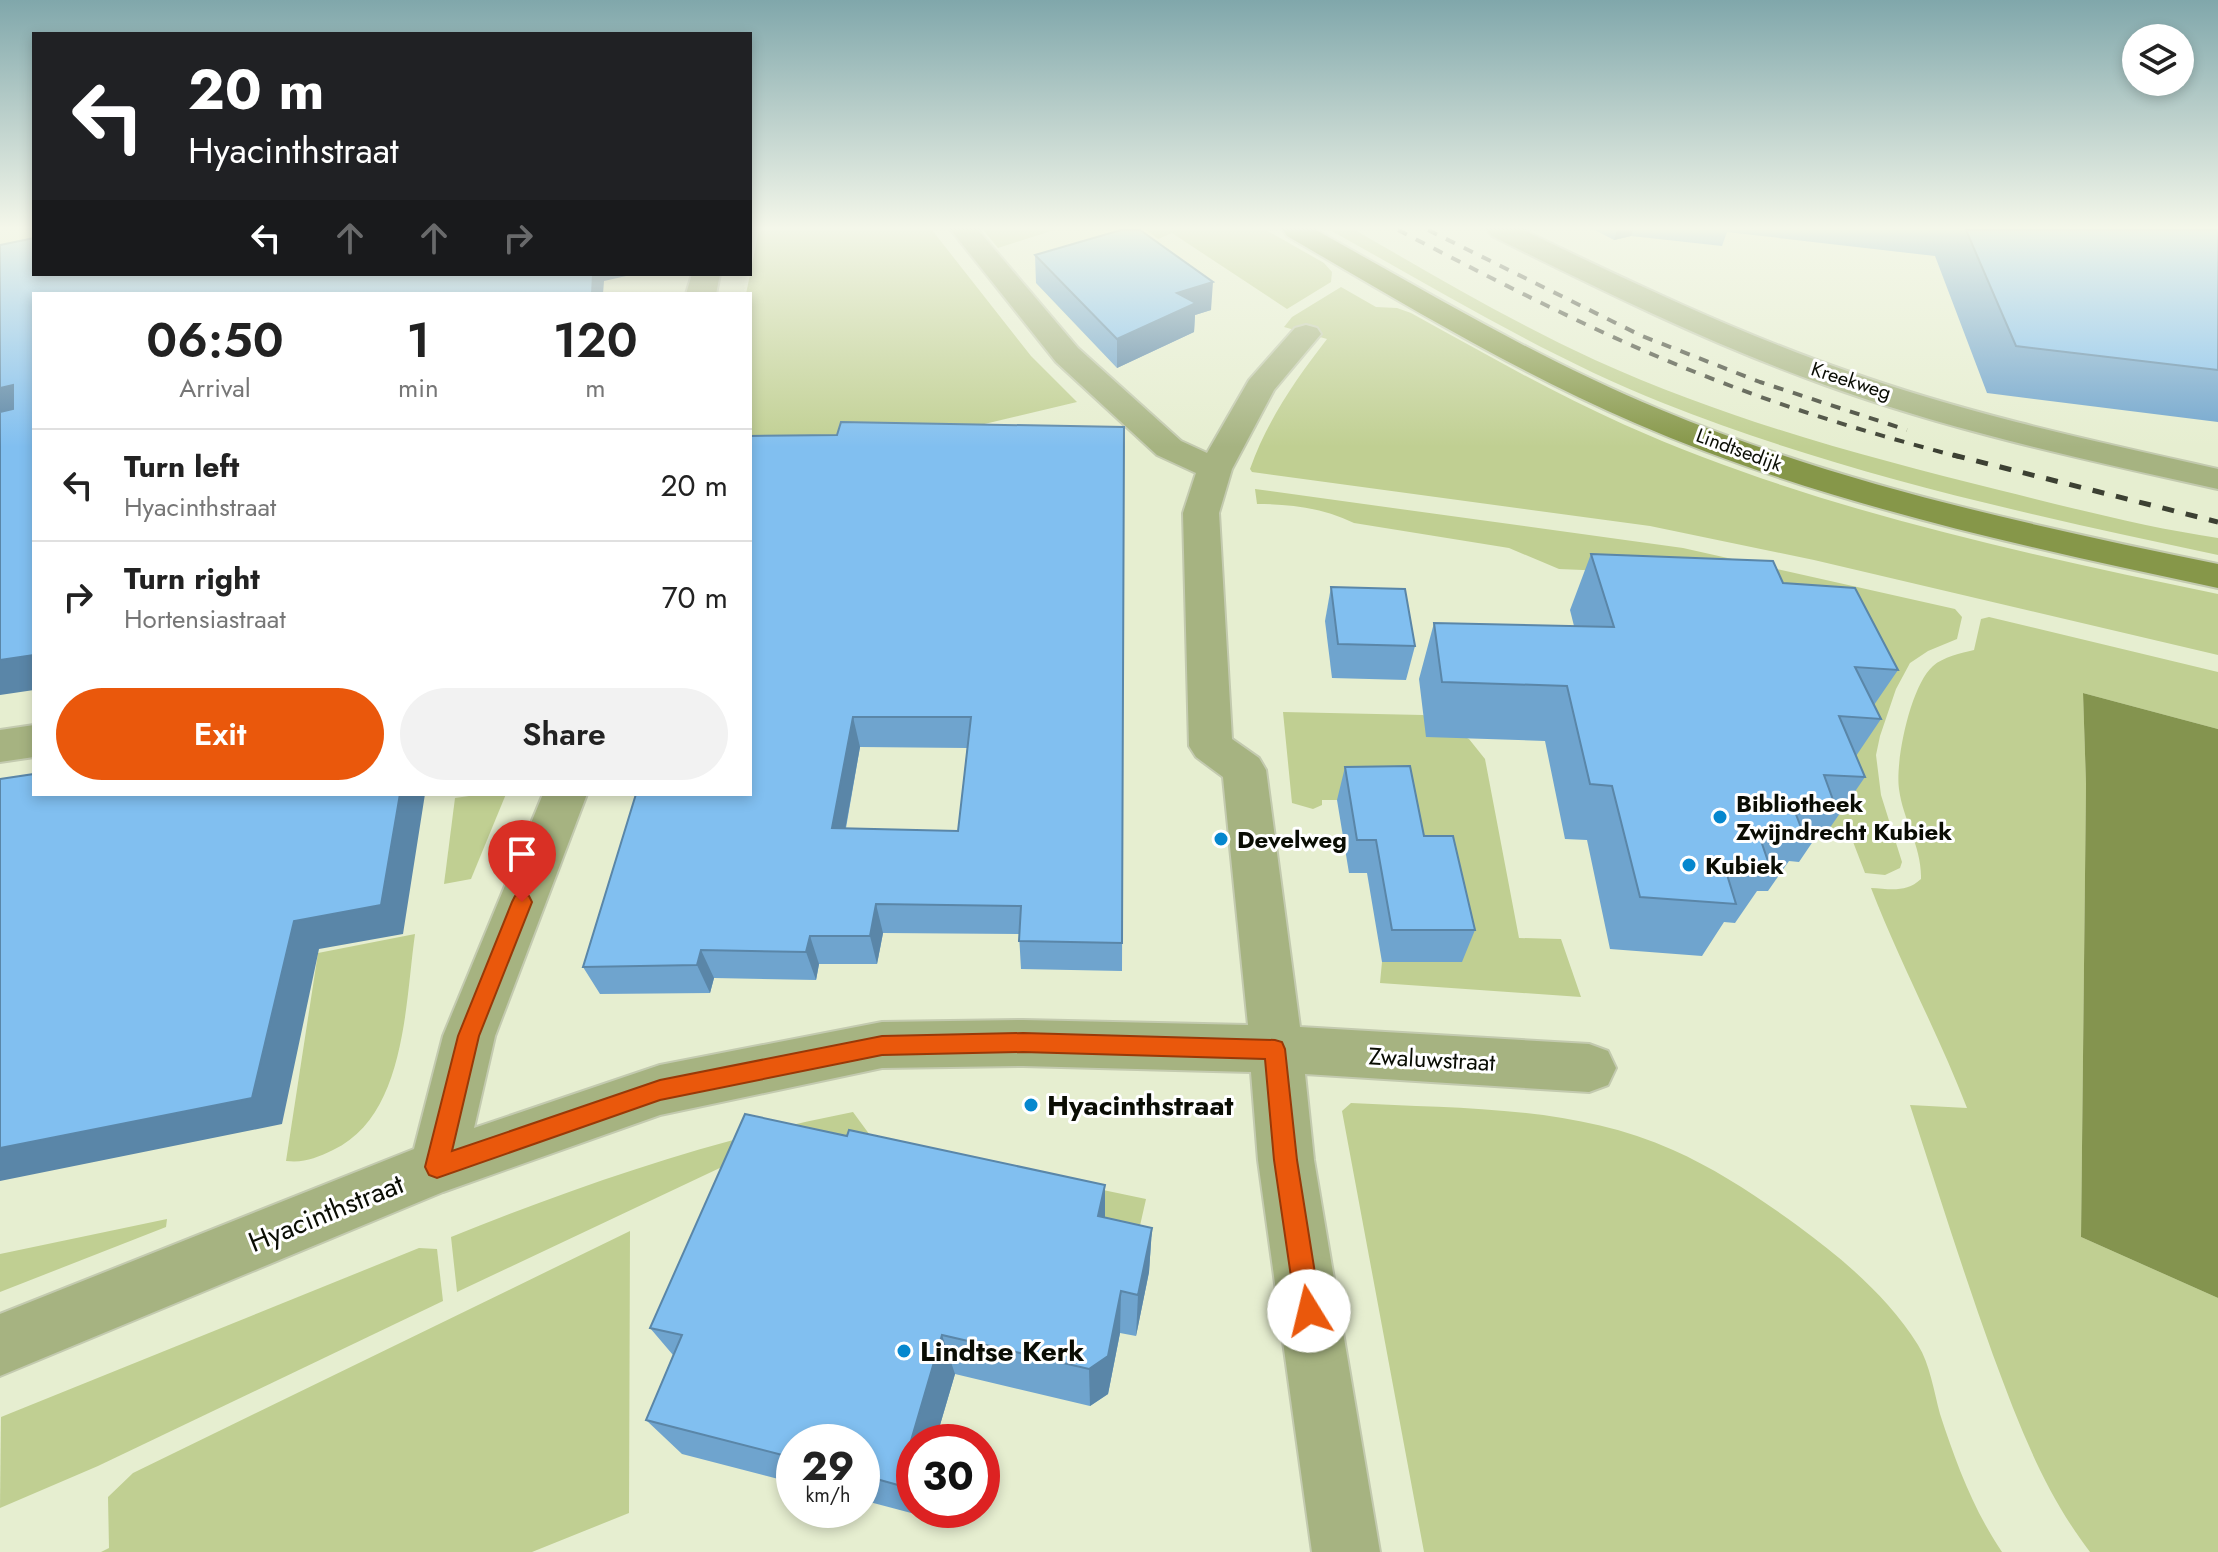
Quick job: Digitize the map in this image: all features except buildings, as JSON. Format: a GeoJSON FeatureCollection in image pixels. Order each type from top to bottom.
{"type":"FeatureCollection","features":[{"type":"Feature","properties":{"kind":"main road","name":"Lindtsedijk"},"geometry":{"type":"LineString","coordinates":[[1427,302],[1546,369],[1648,417],[1762,460],[1924,508],[2218,576]]}},
{"type":"Feature","properties":{"kind":"street"},"geometry":{"type":"LineString","coordinates":[[1024,302],[1067,355],[1169,448],[1215,469]]}},
{"type":"Feature","properties":{"kind":"street","name":"Kreekweg"},"geometry":{"type":"LineString","coordinates":[[1650,302],[1787,360],[1945,412],[2218,479]]}},
{"type":"Feature","properties":{"kind":"street"},"geometry":{"type":"LineString","coordinates":[[1306,334],[1260,387],[1215,469],[1201,513],[1211,746],[1244,770],[1269,972],[1286,1160],[1346,1552]]}},
{"type":"Feature","properties":{"kind":"street"},"geometry":{"type":"LineString","coordinates":[[0,746],[32,741]]}},
{"type":"Feature","properties":{"kind":"street"},"geometry":{"type":"LineString","coordinates":[[437,1167],[469,1036],[564,796]]}},
{"type":"Feature","properties":{"kind":"street","name":"Hyacinthstraat"},"geometry":{"type":"LineString","coordinates":[[0,1345],[437,1167],[660,1090],[882,1045],[1023,1043],[1275,1049]]}},
{"type":"Feature","properties":{"kind":"street","name":"Zwaluwstraat"},"geometry":{"type":"LineString","coordinates":[[1275,1049],[1589,1068]]}},
{"type":"Feature","properties":{"kind":"shaded area"},"geometry":{"type":"Polygon","coordinates":[[[752,302],[989,302],[1031,356],[1077,402],[909,442],[752,440],[752,302]]]}},
{"type":"Feature","properties":{"kind":"shaded area"},"geometry":{"type":"Polygon","coordinates":[[[1277,302],[1298,302],[1287,309],[1277,302]]]}},
{"type":"Feature","properties":{"kind":"shaded area"},"geometry":{"type":"Polygon","coordinates":[[[1316,302],[1368,302],[1376,307],[1397,308],[1597,412],[1696,455],[1769,481],[1992,544],[2218,594],[2218,655],[1814,560],[1650,526],[1252,472],[1250,469],[1257,451],[1274,417],[1327,339],[1284,327],[1292,317],[1316,302]]]}},
{"type":"Feature","properties":{"kind":"shaded area"},"geometry":{"type":"Polygon","coordinates":[[[1459,302],[1481,302],[1595,360],[1744,418],[1896,464],[2108,517],[2218,538],[2218,555],[1937,491],[1799,451],[1620,385],[1459,302]]]}},
{"type":"Feature","properties":{"kind":"shaded area"},"geometry":{"type":"Polygon","coordinates":[[[1255,489],[1683,548],[1955,609],[1962,617],[1957,639],[1928,651],[1910,663],[1896,689],[1880,736],[1876,755],[1881,795],[1902,862],[1900,868],[1885,875],[1865,873],[1850,834],[1827,832],[1679,574],[1559,569],[1509,548],[1354,523],[1307,508],[1257,504],[1255,489]]]}},
{"type":"Feature","properties":{"kind":"shaded area"},"geometry":{"type":"Polygon","coordinates":[[[1989,617],[2218,672],[2218,729],[2083,693],[2086,784],[2081,1237],[2218,1298],[2218,1552],[2090,1552],[2074,1529],[2046,1482],[2013,1407],[1971,1293],[1910,1105],[1967,1108],[1871,888],[1904,888],[1921,879],[1919,856],[1899,789],[1906,724],[1925,676],[1942,660],[1974,650],[1981,619],[1989,617]]]}},
{"type":"Feature","properties":{"kind":"shaded area"},"geometry":{"type":"Polygon","coordinates":[[[2083,693],[2218,729],[2218,1298],[2081,1237],[2086,784],[2083,693]]]}},
{"type":"Feature","properties":{"kind":"shaded area"},"geometry":{"type":"Polygon","coordinates":[[[1283,712],[1423,715],[1469,739],[1485,759],[1519,938],[1561,939],[1581,997],[1380,983],[1382,962],[1462,961],[1400,800],[1322,800],[1322,805],[1313,809],[1292,803],[1283,712]]]}},
{"type":"Feature","properties":{"kind":"shaded area"},"geometry":{"type":"Polygon","coordinates":[[[505,796],[471,879],[444,884],[455,798],[505,796]]]}},
{"type":"Feature","properties":{"kind":"shaded area"},"geometry":{"type":"Polygon","coordinates":[[[415,934],[398,1056],[375,1112],[357,1134],[333,1150],[310,1159],[286,1161],[318,953],[415,934]]]}},
{"type":"Feature","properties":{"kind":"shaded area"},"geometry":{"type":"Polygon","coordinates":[[[1351,1103],[1515,1112],[1596,1125],[1635,1135],[1673,1150],[1722,1175],[1768,1205],[1848,1265],[1906,1327],[1929,1369],[1940,1414],[1959,1468],[1982,1519],[2002,1552],[1424,1552],[1342,1111],[1351,1103]]]}},
{"type":"Feature","properties":{"kind":"shaded area"},"geometry":{"type":"Polygon","coordinates":[[[853,1112],[875,1142],[1146,1199],[1137,1239],[760,1149],[457,1292],[451,1237],[550,1199],[699,1149],[853,1112]]]}},
{"type":"Feature","properties":{"kind":"shaded area"},"geometry":{"type":"Polygon","coordinates":[[[167,1219],[166,1227],[0,1292],[0,1254],[167,1219]]]}},
{"type":"Feature","properties":{"kind":"shaded area"},"geometry":{"type":"Polygon","coordinates":[[[630,1231],[629,1513],[532,1552],[101,1552],[109,1548],[108,1497],[133,1473],[630,1231]]]}},
{"type":"Feature","properties":{"kind":"shaded area"},"geometry":{"type":"Polygon","coordinates":[[[419,1248],[437,1249],[443,1301],[98,1466],[0,1508],[1,1417],[419,1248]]]}},
{"type":"Feature","properties":{"kind":"railway"},"geometry":{"type":"LineString","coordinates":[[1541,302],[1661,358],[1764,398],[1960,457]]}},
{"type":"Feature","properties":{"kind":"railway"},"geometry":{"type":"LineString","coordinates":[[1574,302],[1642,336],[1760,382],[1907,430]]}},
{"type":"Feature","properties":{"kind":"railway"},"geometry":{"type":"LineString","coordinates":[[1953,455],[2218,522]]}},
{"type":"Feature","properties":{"kind":"place","name":"Bibliotheek Zwijndrecht Kubiek"},"geometry":{"type":"Point","coordinates":[1720,817]}},
{"type":"Feature","properties":{"kind":"place","name":"Develweg"},"geometry":{"type":"Point","coordinates":[1221,839]}},
{"type":"Feature","properties":{"kind":"place","name":"Kubiek"},"geometry":{"type":"Point","coordinates":[1689,865]}},
{"type":"Feature","properties":{"kind":"place","name":"Hyacinthstraat"},"geometry":{"type":"Point","coordinates":[1031,1105]}},
{"type":"Feature","properties":{"kind":"place","name":"Lindtse Kerk"},"geometry":{"type":"Point","coordinates":[904,1351]}},
{"type":"Feature","properties":{"kind":"route"},"geometry":{"type":"LineString","coordinates":[[522,902],[469,1036],[437,1167],[660,1090],[882,1045],[1023,1043],[1275,1049],[1286,1160],[1309,1311]]}}]}
